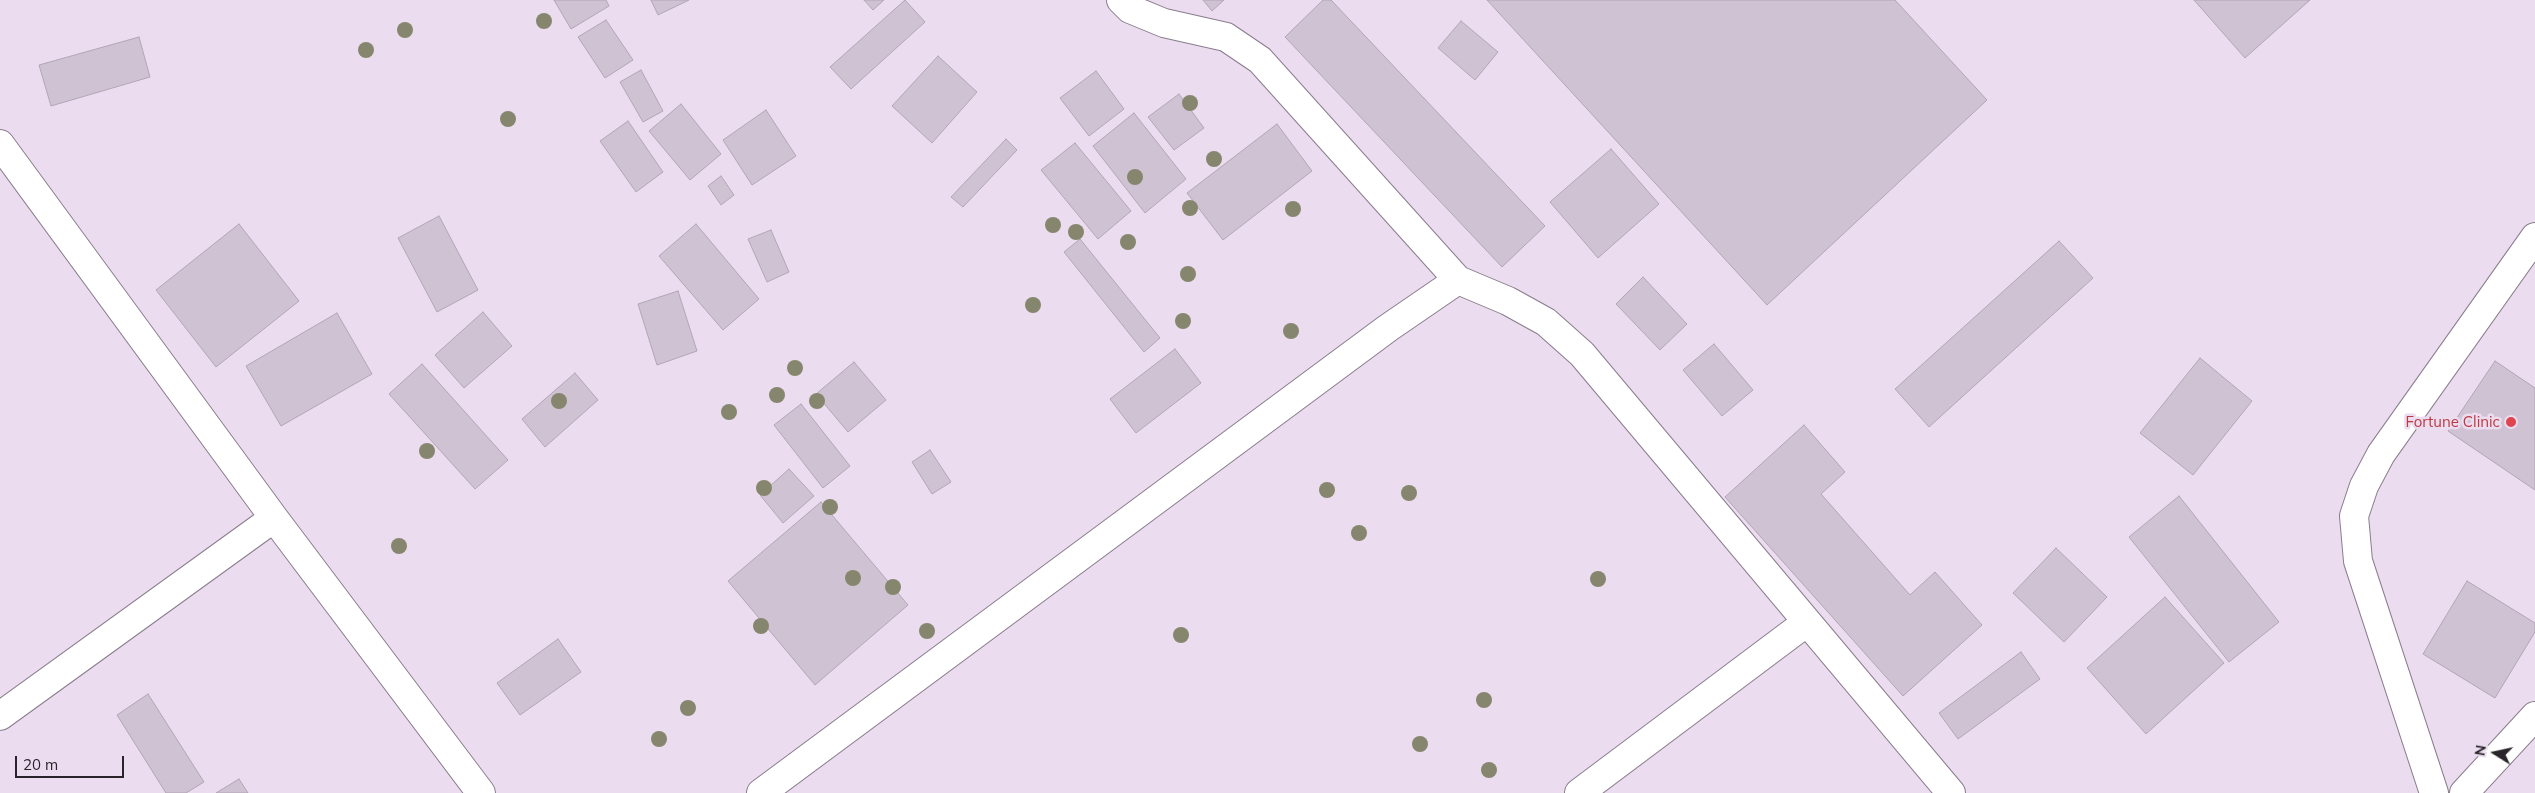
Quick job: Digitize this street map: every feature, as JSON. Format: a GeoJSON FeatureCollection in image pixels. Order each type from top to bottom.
{"type":"FeatureCollection","features":[{"type":"Feature","properties":{"kind":"street"},"geometry":{"type":"LineString","coordinates":[[1121,0],[1130,9],[1164,23],[1226,38],[1260,60],[1458,280],[1508,301],[1546,322],[1582,354],[1951,793]]}},
{"type":"Feature","properties":{"kind":"street"},"geometry":{"type":"LineString","coordinates":[[0,144],[274,518],[481,793]]}},
{"type":"Feature","properties":{"kind":"street"},"geometry":{"type":"LineString","coordinates":[[2434,793],[2358,561],[2354,516],[2364,486],[2381,454],[2535,237]]}},
{"type":"Feature","properties":{"kind":"street"},"geometry":{"type":"LineString","coordinates":[[761,793],[1380,334],[1458,280]]}},
{"type":"Feature","properties":{"kind":"street"},"geometry":{"type":"LineString","coordinates":[[0,716],[274,518]]}},
{"type":"Feature","properties":{"kind":"street"},"geometry":{"type":"LineString","coordinates":[[1579,793],[1807,622]]}},
{"type":"Feature","properties":{"kind":"street"},"geometry":{"type":"LineString","coordinates":[[2464,793],[2535,716]]}},
{"type":"Feature","properties":{"kind":"building"},"geometry":{"type":"Polygon","coordinates":[[[554,0],[606,0],[609,6],[571,29],[554,0]]]}},
{"type":"Feature","properties":{"kind":"building"},"geometry":{"type":"Polygon","coordinates":[[[651,0],[689,0],[658,15],[651,0]]]}},
{"type":"Feature","properties":{"kind":"building"},"geometry":{"type":"Polygon","coordinates":[[[864,0],[884,0],[873,10],[864,0]]]}},
{"type":"Feature","properties":{"kind":"building"},"geometry":{"type":"Polygon","coordinates":[[[905,0],[925,22],[851,89],[830,67],[905,0]]]}},
{"type":"Feature","properties":{"kind":"building"},"geometry":{"type":"Polygon","coordinates":[[[1203,0],[1224,0],[1212,11],[1203,0]]]}},
{"type":"Feature","properties":{"kind":"building"},"geometry":{"type":"Polygon","coordinates":[[[1323,0],[1331,0],[1545,226],[1502,267],[1285,37],[1323,0]]]}},
{"type":"Feature","properties":{"kind":"building"},"geometry":{"type":"Polygon","coordinates":[[[1487,0],[1895,0],[1987,100],[1767,305],[1487,0]]]}},
{"type":"Feature","properties":{"kind":"building"},"geometry":{"type":"Polygon","coordinates":[[[2194,0],[2310,0],[2245,58],[2194,0]]]}},
{"type":"Feature","properties":{"kind":"building"},"geometry":{"type":"Polygon","coordinates":[[[606,20],[633,60],[605,78],[578,37],[606,20]]]}},
{"type":"Feature","properties":{"kind":"building"},"geometry":{"type":"Polygon","coordinates":[[[1461,21],[1498,52],[1475,80],[1438,48],[1461,21]]]}},
{"type":"Feature","properties":{"kind":"building"},"geometry":{"type":"Polygon","coordinates":[[[139,37],[150,77],[51,106],[39,65],[139,37]]]}},
{"type":"Feature","properties":{"kind":"building"},"geometry":{"type":"Polygon","coordinates":[[[938,56],[977,92],[932,143],[892,106],[938,56]]]}},
{"type":"Feature","properties":{"kind":"building"},"geometry":{"type":"Polygon","coordinates":[[[641,70],[663,111],[643,122],[620,82],[641,70]]]}},
{"type":"Feature","properties":{"kind":"building"},"geometry":{"type":"Polygon","coordinates":[[[1096,71],[1124,109],[1089,136],[1060,98],[1096,71]]]}},
{"type":"Feature","properties":{"kind":"building"},"geometry":{"type":"Polygon","coordinates":[[[1179,94],[1204,128],[1174,150],[1148,117],[1179,94]]]}},
{"type":"Feature","properties":{"kind":"building"},"geometry":{"type":"Polygon","coordinates":[[[681,104],[721,154],[690,180],[649,131],[681,104]]]}},
{"type":"Feature","properties":{"kind":"building"},"geometry":{"type":"Polygon","coordinates":[[[766,110],[796,156],[752,185],[723,140],[766,110]]]}},
{"type":"Feature","properties":{"kind":"building"},"geometry":{"type":"Polygon","coordinates":[[[1134,113],[1186,179],[1145,213],[1093,146],[1134,113]]]}},
{"type":"Feature","properties":{"kind":"building"},"geometry":{"type":"Polygon","coordinates":[[[628,121],[663,172],[636,192],[600,141],[628,121]]]}},
{"type":"Feature","properties":{"kind":"building"},"geometry":{"type":"Polygon","coordinates":[[[1277,124],[1312,171],[1223,240],[1187,193],[1277,124]]]}},
{"type":"Feature","properties":{"kind":"building"},"geometry":{"type":"Polygon","coordinates":[[[1006,139],[1017,150],[963,207],[951,197],[1006,139]]]}},
{"type":"Feature","properties":{"kind":"building"},"geometry":{"type":"Polygon","coordinates":[[[1075,143],[1131,211],[1098,239],[1041,170],[1075,143]]]}},
{"type":"Feature","properties":{"kind":"building"},"geometry":{"type":"Polygon","coordinates":[[[1611,149],[1659,204],[1598,258],[1550,202],[1611,149]]]}},
{"type":"Feature","properties":{"kind":"building"},"geometry":{"type":"Polygon","coordinates":[[[721,176],[734,195],[721,205],[708,186],[721,176]]]}},
{"type":"Feature","properties":{"kind":"building"},"geometry":{"type":"Polygon","coordinates":[[[439,216],[478,290],[437,312],[398,238],[439,216]]]}},
{"type":"Feature","properties":{"kind":"building"},"geometry":{"type":"Polygon","coordinates":[[[239,224],[299,301],[216,367],[156,290],[239,224]]]}},
{"type":"Feature","properties":{"kind":"building"},"geometry":{"type":"Polygon","coordinates":[[[696,224],[759,299],[723,330],[659,256],[696,224]]]}},
{"type":"Feature","properties":{"kind":"building"},"geometry":{"type":"Polygon","coordinates":[[[771,230],[789,272],[767,282],[748,239],[771,230]]]}},
{"type":"Feature","properties":{"kind":"building"},"geometry":{"type":"Polygon","coordinates":[[[1080,239],[1160,338],[1144,352],[1064,252],[1080,239]]]}},
{"type":"Feature","properties":{"kind":"building"},"geometry":{"type":"Polygon","coordinates":[[[2059,241],[2093,278],[1929,427],[1895,389],[2059,241]]]}},
{"type":"Feature","properties":{"kind":"building"},"geometry":{"type":"Polygon","coordinates":[[[1643,277],[1687,324],[1660,350],[1616,304],[1643,277]]]}},
{"type":"Feature","properties":{"kind":"building"},"geometry":{"type":"Polygon","coordinates":[[[678,291],[697,351],[657,365],[638,304],[678,291]]]}},
{"type":"Feature","properties":{"kind":"building"},"geometry":{"type":"Polygon","coordinates":[[[483,312],[512,346],[464,388],[435,355],[483,312]]]}},
{"type":"Feature","properties":{"kind":"building"},"geometry":{"type":"Polygon","coordinates":[[[337,313],[372,374],[281,426],[246,366],[337,313]]]}},
{"type":"Feature","properties":{"kind":"building"},"geometry":{"type":"Polygon","coordinates":[[[1714,344],[1753,390],[1722,416],[1683,370],[1714,344]]]}},
{"type":"Feature","properties":{"kind":"building"},"geometry":{"type":"Polygon","coordinates":[[[1175,349],[1201,383],[1136,433],[1110,399],[1175,349]]]}},
{"type":"Feature","properties":{"kind":"building"},"geometry":{"type":"Polygon","coordinates":[[[2200,358],[2252,401],[2193,475],[2140,433],[2200,358]]]}},
{"type":"Feature","properties":{"kind":"building"},"geometry":{"type":"Polygon","coordinates":[[[2495,361],[2535,388],[2535,490],[2448,431],[2495,361]]]}},
{"type":"Feature","properties":{"kind":"building"},"geometry":{"type":"Polygon","coordinates":[[[854,362],[886,400],[848,432],[816,394],[854,362]]]}},
{"type":"Feature","properties":{"kind":"building"},"geometry":{"type":"Polygon","coordinates":[[[422,364],[508,460],[475,489],[389,394],[422,364]]]}},
{"type":"Feature","properties":{"kind":"building"},"geometry":{"type":"Polygon","coordinates":[[[575,373],[598,400],[545,447],[522,419],[575,373]]]}},
{"type":"Feature","properties":{"kind":"building"},"geometry":{"type":"Polygon","coordinates":[[[801,404],[850,466],[823,488],[774,425],[801,404]]]}},
{"type":"Feature","properties":{"kind":"building"},"geometry":{"type":"Polygon","coordinates":[[[1804,425],[1845,472],[1821,494],[1910,595],[1935,572],[1982,625],[1903,696],[1725,497],[1804,425]]]}},
{"type":"Feature","properties":{"kind":"building"},"geometry":{"type":"Polygon","coordinates":[[[930,450],[951,482],[932,494],[912,462],[930,450]]]}},
{"type":"Feature","properties":{"kind":"building"},"geometry":{"type":"Polygon","coordinates":[[[789,469],[814,496],[783,523],[760,495],[789,469]]]}},
{"type":"Feature","properties":{"kind":"building"},"geometry":{"type":"Polygon","coordinates":[[[2179,496],[2279,622],[2229,662],[2129,537],[2179,496]]]}},
{"type":"Feature","properties":{"kind":"building"},"geometry":{"type":"Polygon","coordinates":[[[821,502],[908,605],[815,685],[728,581],[821,502]]]}},
{"type":"Feature","properties":{"kind":"building"},"geometry":{"type":"Polygon","coordinates":[[[2056,548],[2107,597],[2064,642],[2013,593],[2056,548]]]}},
{"type":"Feature","properties":{"kind":"building"},"geometry":{"type":"Polygon","coordinates":[[[2467,581],[2535,623],[2535,632],[2495,698],[2423,654],[2467,581]]]}},
{"type":"Feature","properties":{"kind":"building"},"geometry":{"type":"Polygon","coordinates":[[[2165,597],[2224,663],[2146,734],[2087,668],[2165,597]]]}},
{"type":"Feature","properties":{"kind":"building"},"geometry":{"type":"Polygon","coordinates":[[[558,639],[581,672],[520,715],[497,683],[558,639]]]}},
{"type":"Feature","properties":{"kind":"building"},"geometry":{"type":"Polygon","coordinates":[[[2021,652],[2040,679],[1958,739],[1939,713],[2021,652]]]}},
{"type":"Feature","properties":{"kind":"building"},"geometry":{"type":"Polygon","coordinates":[[[148,694],[204,782],[186,793],[166,793],[117,715],[148,694]]]}},
{"type":"Feature","properties":{"kind":"building"},"geometry":{"type":"Polygon","coordinates":[[[239,779],[248,793],[216,793],[239,779]]]}},
{"type":"Feature","properties":{"kind":"place","name":"Fortune Clinic"},"geometry":{"type":"Point","coordinates":[2511,422]}}]}
